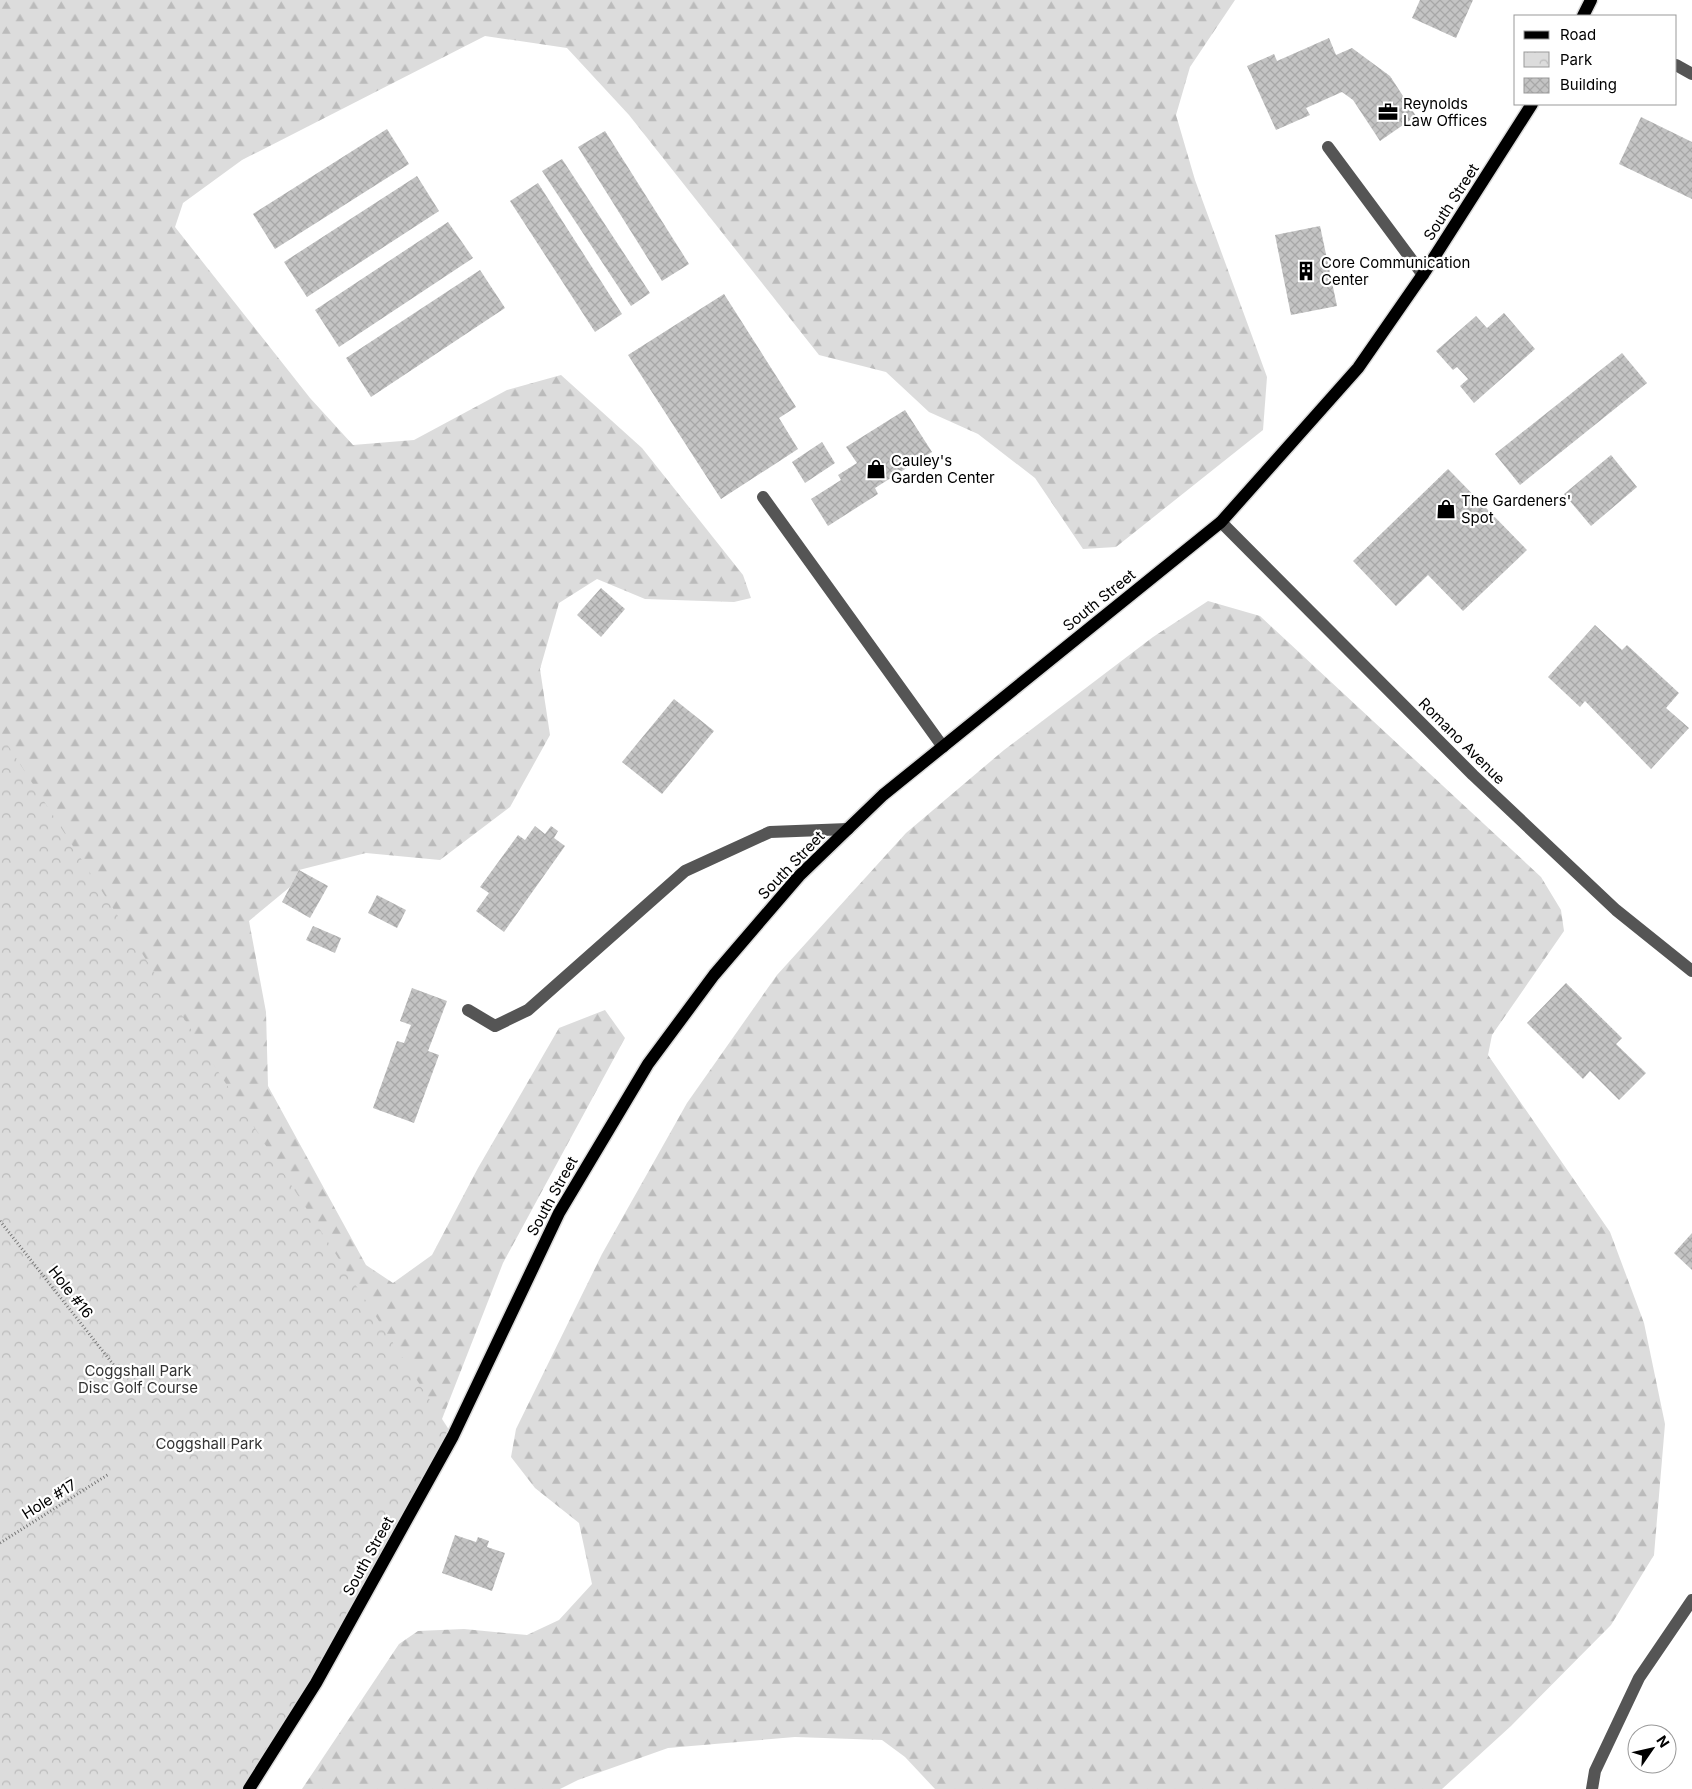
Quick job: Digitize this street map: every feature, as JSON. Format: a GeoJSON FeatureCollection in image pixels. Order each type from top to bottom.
{"type":"FeatureCollection","features":[{"type":"Feature","properties":{"kind":"main road"},"geometry":{"type":"LineString","coordinates":[[1586,15],[1591,0]]}},
{"type":"Feature","properties":{"kind":"main road","name":"South Street"},"geometry":{"type":"LineString","coordinates":[[249,1789],[316,1683],[453,1436],[559,1213],[648,1064],[714,975],[799,876],[883,795],[1221,522],[1358,368],[1494,166],[1531,105]]}},
{"type":"Feature","properties":{"kind":"street"},"geometry":{"type":"LineString","coordinates":[[1677,66],[1692,74]]}},
{"type":"Feature","properties":{"kind":"street"},"geometry":{"type":"LineString","coordinates":[[1328,147],[1422,275]]}},
{"type":"Feature","properties":{"kind":"street"},"geometry":{"type":"LineString","coordinates":[[763,497],[943,747]]}},
{"type":"Feature","properties":{"kind":"street","name":"Romano Avenue"},"geometry":{"type":"LineString","coordinates":[[1221,522],[1486,788],[1616,910],[1692,971]]}},
{"type":"Feature","properties":{"kind":"street"},"geometry":{"type":"LineString","coordinates":[[468,1010],[495,1026],[528,1010],[685,871],[770,832],[848,829]]}},
{"type":"Feature","properties":{"kind":"street"},"geometry":{"type":"LineString","coordinates":[[1592,1789],[1595,1771],[1639,1678],[1692,1600]]}},
{"type":"Feature","properties":{"kind":"path","name":"Hole #16"},"geometry":{"type":"LineString","coordinates":[[0,1221],[124,1378]]}},
{"type":"Feature","properties":{"kind":"path","name":"Hole #17"},"geometry":{"type":"LineString","coordinates":[[0,1543],[109,1474]]}},
{"type":"Feature","properties":{"kind":"green space","name":"Coggshall Park Disc Golf Course"},"geometry":{"type":"Polygon","coordinates":[[[0,0],[1235,0],[1190,67],[1176,115],[1195,180],[1267,377],[1263,430],[1116,547],[1083,549],[1035,478],[978,434],[929,412],[886,372],[819,355],[629,115],[567,48],[485,36],[242,160],[183,203],[175,227],[310,398],[353,445],[414,440],[507,390],[561,375],[642,448],[743,575],[751,598],[734,602],[645,599],[597,579],[559,603],[540,669],[550,735],[510,807],[440,860],[366,853],[299,870],[290,887],[249,921],[266,1012],[268,1086],[366,1265],[393,1283],[432,1255],[478,1168],[559,1028],[605,1010],[625,1038],[503,1263],[442,1419],[0,1789],[0,0]]]}},
{"type":"Feature","properties":{"kind":"green space"},"geometry":{"type":"Polygon","coordinates":[[[1208,601],[1260,616],[1541,877],[1561,910],[1564,931],[1492,1035],[1488,1055],[1610,1232],[1644,1323],[1665,1424],[1654,1555],[1611,1625],[1511,1726],[1442,1789],[935,1789],[905,1757],[882,1740],[795,1737],[668,1748],[578,1780],[560,1789],[302,1789],[399,1644],[418,1631],[464,1629],[527,1635],[559,1620],[592,1584],[579,1523],[535,1488],[511,1457],[516,1429],[602,1254],[687,1103],[777,975],[906,833],[1004,750],[1153,637],[1208,601]]]}},
{"type":"Feature","properties":{"kind":"green space","name":"Coggshall Park"},"geometry":{"type":"Polygon","coordinates":[[[0,733],[453,1436],[249,1789],[0,1789],[0,733]]]}},
{"type":"Feature","properties":{"kind":"building"},"geometry":{"type":"Polygon","coordinates":[[[1420,0],[1473,0],[1456,38],[1412,18],[1420,0]]]}},
{"type":"Feature","properties":{"kind":"building"},"geometry":{"type":"Polygon","coordinates":[[[1329,38],[1336,55],[1352,48],[1390,76],[1416,116],[1380,141],[1353,100],[1342,92],[1306,108],[1310,115],[1276,130],[1247,66],[1274,54],[1277,61],[1329,38]]]}},
{"type":"Feature","properties":{"kind":"building"},"geometry":{"type":"Polygon","coordinates":[[[1641,117],[1692,142],[1692,199],[1619,164],[1641,117]]]}},
{"type":"Feature","properties":{"kind":"building"},"geometry":{"type":"Polygon","coordinates":[[[387,129],[409,164],[275,249],[253,214],[387,129]]]}},
{"type":"Feature","properties":{"kind":"building"},"geometry":{"type":"Polygon","coordinates":[[[605,131],[689,264],[662,281],[578,147],[605,131]]]}},
{"type":"Feature","properties":{"kind":"building"},"geometry":{"type":"Polygon","coordinates":[[[562,159],[650,293],[631,306],[542,171],[562,159]]]}},
{"type":"Feature","properties":{"kind":"building"},"geometry":{"type":"Polygon","coordinates":[[[417,176],[439,211],[307,297],[284,262],[417,176]]]}},
{"type":"Feature","properties":{"kind":"building"},"geometry":{"type":"Polygon","coordinates":[[[538,183],[622,314],[595,332],[510,201],[538,183]]]}},
{"type":"Feature","properties":{"kind":"building"},"geometry":{"type":"Polygon","coordinates":[[[448,222],[473,258],[339,347],[315,310],[448,222]]]}},
{"type":"Feature","properties":{"kind":"building","name":"Core Communication Center"},"geometry":{"type":"Polygon","coordinates":[[[1320,226],[1337,306],[1291,315],[1275,235],[1320,226]]]}},
{"type":"Feature","properties":{"kind":"building"},"geometry":{"type":"Polygon","coordinates":[[[480,270],[505,308],[371,397],[346,358],[480,270]]]}},
{"type":"Feature","properties":{"kind":"building"},"geometry":{"type":"Polygon","coordinates":[[[724,294],[796,407],[779,418],[798,449],[721,499],[628,355],[724,294]]]}},
{"type":"Feature","properties":{"kind":"building"},"geometry":{"type":"Polygon","coordinates":[[[1504,313],[1535,349],[1474,403],[1460,386],[1468,379],[1457,367],[1453,370],[1436,351],[1476,316],[1487,328],[1504,313]]]}},
{"type":"Feature","properties":{"kind":"building"},"geometry":{"type":"Polygon","coordinates":[[[1622,353],[1647,383],[1520,485],[1495,454],[1622,353]]]}},
{"type":"Feature","properties":{"kind":"building","name":"Cauley's Garden Center"},"geometry":{"type":"Polygon","coordinates":[[[905,410],[932,452],[875,488],[878,494],[828,526],[811,499],[841,480],[838,475],[857,463],[846,447],[905,410]]]}},
{"type":"Feature","properties":{"kind":"building"},"geometry":{"type":"Polygon","coordinates":[[[822,442],[835,463],[805,483],[792,462],[822,442]]]}},
{"type":"Feature","properties":{"kind":"building"},"geometry":{"type":"Polygon","coordinates":[[[1611,455],[1637,487],[1591,526],[1564,494],[1611,455]]]}},
{"type":"Feature","properties":{"kind":"building","name":"The Gardeners' Spot"},"geometry":{"type":"Polygon","coordinates":[[[1448,469],[1527,550],[1463,611],[1428,575],[1396,606],[1353,561],[1448,469]]]}},
{"type":"Feature","properties":{"kind":"building"},"geometry":{"type":"Polygon","coordinates":[[[601,588],[625,609],[601,637],[577,615],[601,588]]]}},
{"type":"Feature","properties":{"kind":"building"},"geometry":{"type":"Polygon","coordinates":[[[1595,625],[1622,650],[1627,645],[1679,693],[1666,708],[1689,728],[1651,769],[1585,701],[1580,707],[1548,677],[1595,625]]]}},
{"type":"Feature","properties":{"kind":"building"},"geometry":{"type":"Polygon","coordinates":[[[674,699],[714,731],[662,794],[622,762],[674,699]]]}},
{"type":"Feature","properties":{"kind":"building"},"geometry":{"type":"Polygon","coordinates":[[[535,826],[545,834],[551,826],[558,831],[554,838],[565,846],[504,932],[476,911],[489,893],[480,887],[518,835],[525,840],[535,826]]]}},
{"type":"Feature","properties":{"kind":"building"},"geometry":{"type":"Polygon","coordinates":[[[299,870],[328,886],[310,918],[282,902],[299,870]]]}},
{"type":"Feature","properties":{"kind":"building"},"geometry":{"type":"Polygon","coordinates":[[[377,895],[406,910],[397,928],[368,913],[377,895]]]}},
{"type":"Feature","properties":{"kind":"building"},"geometry":{"type":"Polygon","coordinates":[[[313,926],[341,938],[335,953],[306,940],[313,926]]]}},
{"type":"Feature","properties":{"kind":"building"},"geometry":{"type":"Polygon","coordinates":[[[1566,983],[1622,1038],[1616,1044],[1646,1073],[1619,1100],[1590,1071],[1583,1079],[1527,1023],[1566,983]]]}},
{"type":"Feature","properties":{"kind":"building"},"geometry":{"type":"Polygon","coordinates":[[[412,988],[447,1001],[428,1051],[439,1055],[414,1123],[373,1108],[397,1041],[404,1043],[411,1025],[400,1021],[412,988]]]}},
{"type":"Feature","properties":{"kind":"building"},"geometry":{"type":"Polygon","coordinates":[[[1692,1233],[1692,1270],[1674,1253],[1692,1233]]]}},
{"type":"Feature","properties":{"kind":"building"},"geometry":{"type":"Polygon","coordinates":[[[455,1535],[476,1542],[478,1537],[489,1541],[487,1547],[505,1553],[492,1591],[442,1573],[455,1535]]]}},
{"type":"Feature","properties":{"kind":"place","name":"Reynolds Law Offices"},"geometry":{"type":"Point","coordinates":[1388,112]}},
{"type":"Feature","properties":{"kind":"place","name":"Core Communication Center"},"geometry":{"type":"Point","coordinates":[1306,271]}},
{"type":"Feature","properties":{"kind":"place","name":"Cauley's Garden Center"},"geometry":{"type":"Point","coordinates":[876,469]}},
{"type":"Feature","properties":{"kind":"place","name":"The Gardeners' Spot"},"geometry":{"type":"Point","coordinates":[1446,509]}}]}
